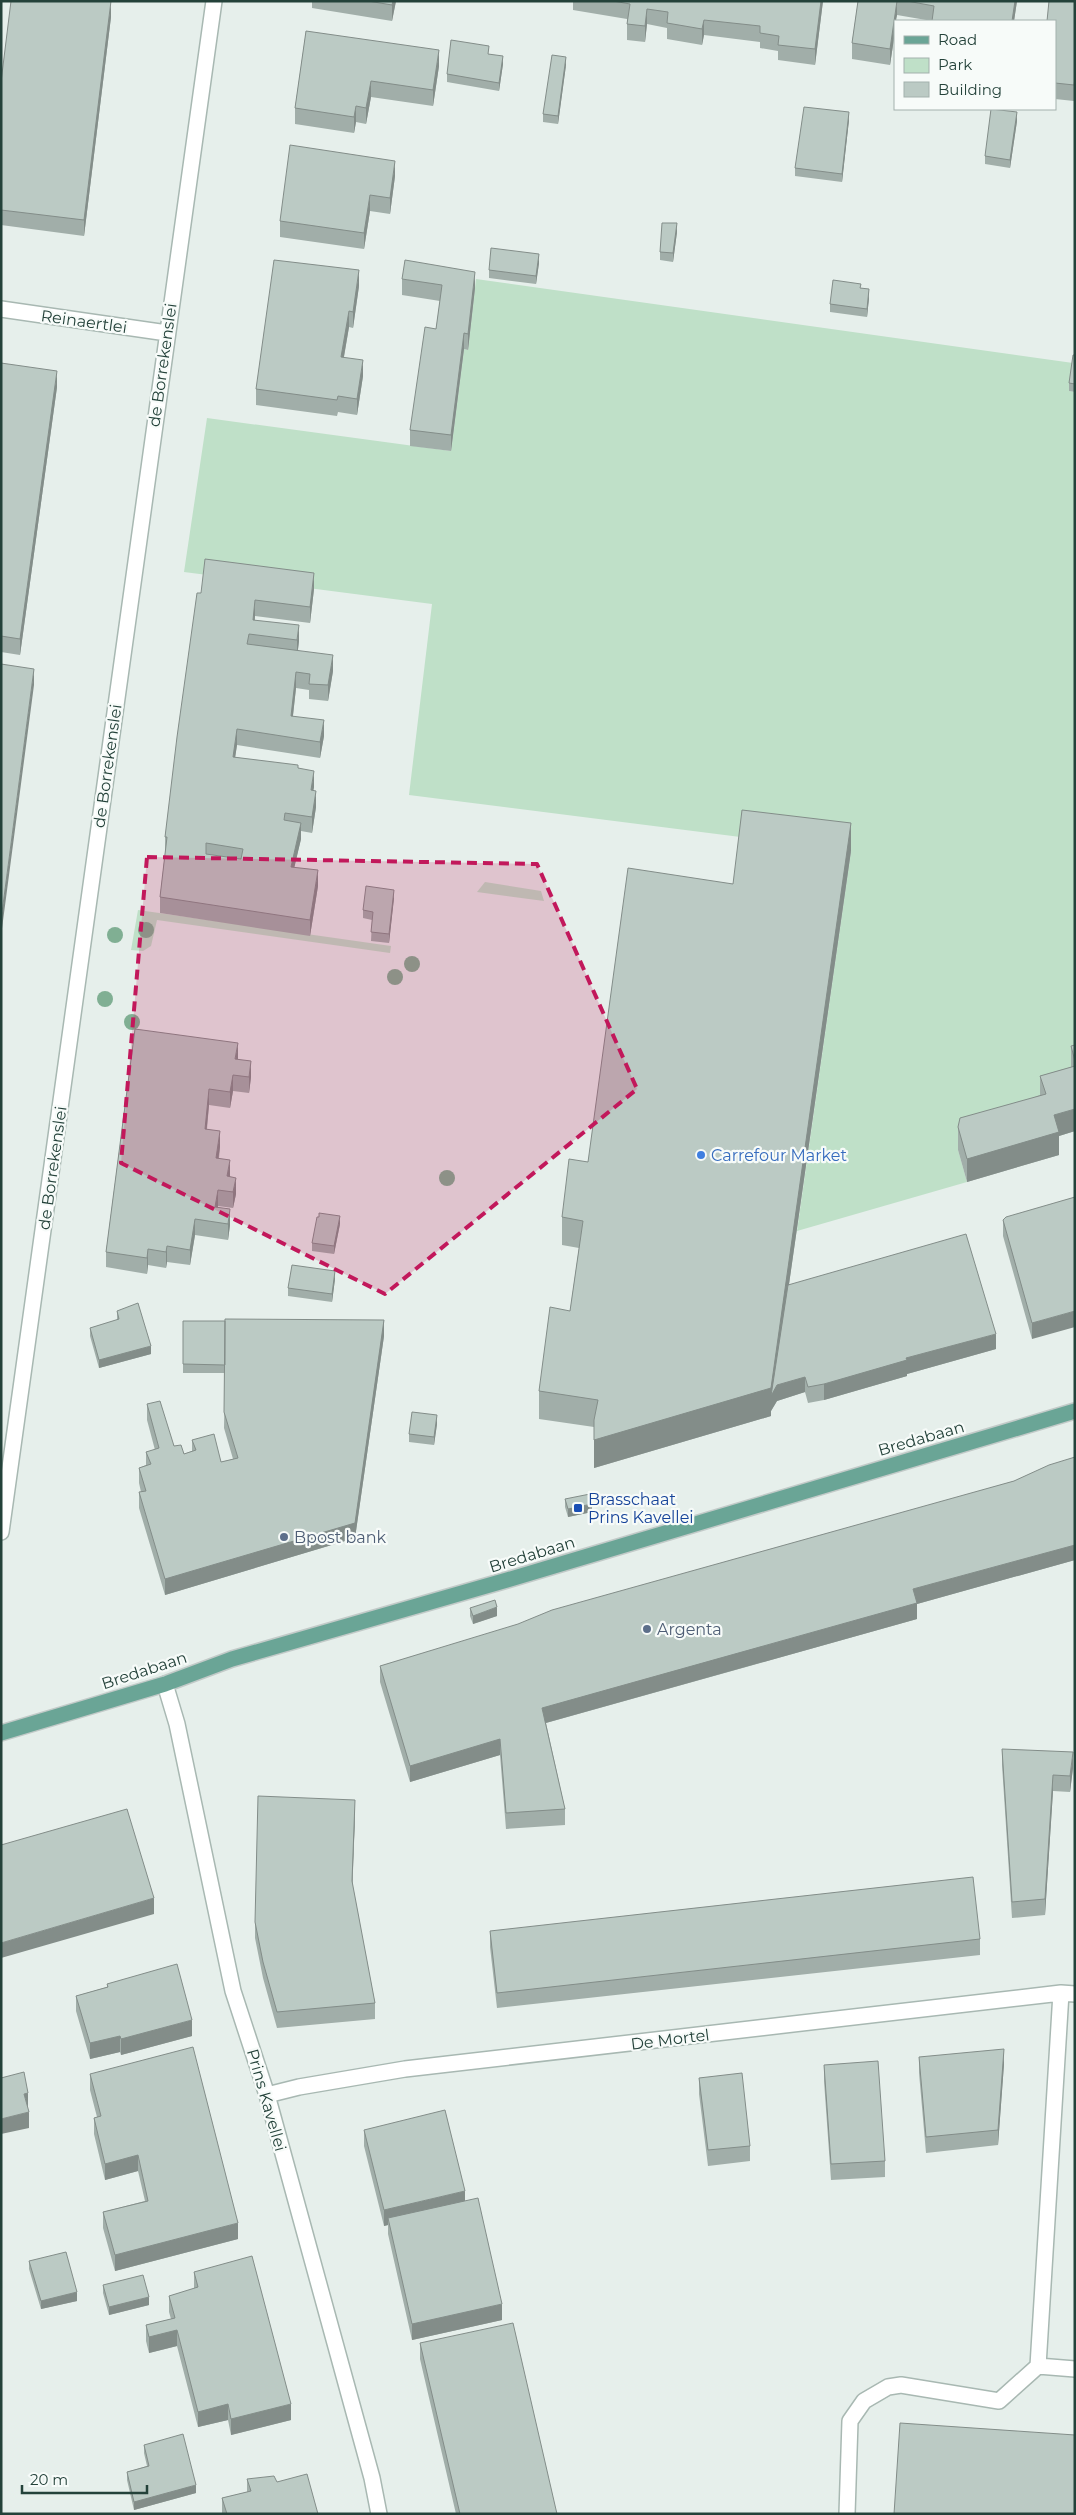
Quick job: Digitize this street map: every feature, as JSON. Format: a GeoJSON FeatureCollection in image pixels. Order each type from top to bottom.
{"type":"FeatureCollection","features":[{"type":"Feature","properties":{"kind":"main road","name":"Bredabaan"},"geometry":{"type":"LineString","coordinates":[[1,1733],[165,1684],[232,1658],[394,1613],[1075,1411]]}},
{"type":"Feature","properties":{"kind":"street","name":"de Borrekenslei"},"geometry":{"type":"LineString","coordinates":[[1,1532],[166,332],[214,1]]}},
{"type":"Feature","properties":{"kind":"street","name":"Reinaertlei"},"geometry":{"type":"LineString","coordinates":[[1,310],[166,332]]}},
{"type":"Feature","properties":{"kind":"street","name":"Prins Kavellei"},"geometry":{"type":"LineString","coordinates":[[165,1684],[177,1724],[234,1990],[267,2096],[372,2478],[379,2514]]}},
{"type":"Feature","properties":{"kind":"street","name":"De Mortel"},"geometry":{"type":"LineString","coordinates":[[267,2096],[299,2087],[405,2069],[1068,1993]]}},
{"type":"Feature","properties":{"kind":"street"},"geometry":{"type":"LineString","coordinates":[[847,2514],[850,2421],[864,2401],[888,2387],[900,2385],[999,2401],[1038,2366],[1068,1993]]}},
{"type":"Feature","properties":{"kind":"street"},"geometry":{"type":"LineString","coordinates":[[1038,2366],[1075,2369]]}},
{"type":"Feature","properties":{"kind":"highlighted area"},"geometry":{"type":"Polygon","coordinates":[[[147,857],[537,864],[637,1089],[385,1294],[121,1163],[147,857]]]}},
{"type":"Feature","properties":{"kind":"green space"},"geometry":{"type":"Polygon","coordinates":[[[476,279],[1073,363],[1069,391],[1075,392],[1075,1083],[958,1150],[967,1182],[797,1231],[851,851],[409,795],[432,604],[184,572],[207,418],[451,451],[464,349],[468,350],[476,279]]]}},
{"type":"Feature","properties":{"kind":"green space"},"geometry":{"type":"Polygon","coordinates":[[[485,882],[541,891],[544,901],[477,892],[485,882]]]}},
{"type":"Feature","properties":{"kind":"green space"},"geometry":{"type":"Polygon","coordinates":[[[138,910],[391,946],[390,953],[157,920],[151,946],[143,951],[131,950],[138,910]]]}},
{"type":"Feature","properties":{"kind":"building"},"geometry":{"type":"Polygon","coordinates":[[[11,1],[111,1],[84,220],[1,210],[1,82],[11,1]]]}},
{"type":"Feature","properties":{"kind":"building"},"geometry":{"type":"Polygon","coordinates":[[[368,1],[393,1],[392,5],[368,1]]]}},
{"type":"Feature","properties":{"kind":"building"},"geometry":{"type":"Polygon","coordinates":[[[613,1],[821,1],[815,49],[778,45],[779,36],[760,33],[760,26],[704,20],[702,29],[667,23],[668,12],[647,9],[645,26],[627,24],[630,4],[613,1]]]}},
{"type":"Feature","properties":{"kind":"building"},"geometry":{"type":"Polygon","coordinates":[[[858,1],[897,1],[890,49],[852,43],[858,1]]]}},
{"type":"Feature","properties":{"kind":"building"},"geometry":{"type":"Polygon","coordinates":[[[907,1],[1015,1],[1012,20],[932,20],[934,6],[907,1]]]}},
{"type":"Feature","properties":{"kind":"building"},"geometry":{"type":"Polygon","coordinates":[[[1049,1],[1075,1],[1074,85],[1056,83],[1056,20],[1047,20],[1049,1]]]}},
{"type":"Feature","properties":{"kind":"building"},"geometry":{"type":"Polygon","coordinates":[[[306,31],[439,50],[433,90],[371,81],[366,108],[356,106],[354,117],[295,108],[306,31]]]}},
{"type":"Feature","properties":{"kind":"building"},"geometry":{"type":"Polygon","coordinates":[[[451,40],[489,46],[488,54],[503,56],[499,83],[447,74],[451,40]]]}},
{"type":"Feature","properties":{"kind":"building"},"geometry":{"type":"Polygon","coordinates":[[[552,55],[566,57],[558,116],[543,114],[552,55]]]}},
{"type":"Feature","properties":{"kind":"building"},"geometry":{"type":"Polygon","coordinates":[[[804,107],[849,112],[842,174],[795,168],[804,107]]]}},
{"type":"Feature","properties":{"kind":"building"},"geometry":{"type":"Polygon","coordinates":[[[991,110],[1017,112],[1010,160],[985,156],[991,110]]]}},
{"type":"Feature","properties":{"kind":"building"},"geometry":{"type":"Polygon","coordinates":[[[290,145],[395,161],[390,198],[370,195],[364,233],[280,221],[290,145]]]}},
{"type":"Feature","properties":{"kind":"building"},"geometry":{"type":"Polygon","coordinates":[[[662,223],[677,223],[673,253],[660,252],[662,223]]]}},
{"type":"Feature","properties":{"kind":"building"},"geometry":{"type":"Polygon","coordinates":[[[491,248],[539,254],[536,276],[489,270],[491,248]]]}},
{"type":"Feature","properties":{"kind":"building"},"geometry":{"type":"Polygon","coordinates":[[[274,260],[359,270],[353,312],[349,311],[341,357],[363,360],[357,399],[338,396],[337,400],[256,389],[274,260]]]}},
{"type":"Feature","properties":{"kind":"building"},"geometry":{"type":"Polygon","coordinates":[[[405,260],[475,272],[468,334],[464,333],[451,435],[410,430],[425,327],[436,329],[442,285],[402,279],[405,260]]]}},
{"type":"Feature","properties":{"kind":"building"},"geometry":{"type":"Polygon","coordinates":[[[833,280],[861,284],[860,288],[869,289],[867,309],[830,304],[833,280]]]}},
{"type":"Feature","properties":{"kind":"building"},"geometry":{"type":"Polygon","coordinates":[[[1073,355],[1075,355],[1075,384],[1069,383],[1073,355]]]}},
{"type":"Feature","properties":{"kind":"building"},"geometry":{"type":"Polygon","coordinates":[[[1,363],[57,371],[20,639],[1,636],[1,363]]]}},
{"type":"Feature","properties":{"kind":"building"},"geometry":{"type":"Polygon","coordinates":[[[205,559],[314,573],[310,607],[255,600],[253,620],[299,625],[297,640],[249,634],[247,644],[333,655],[328,685],[309,684],[310,674],[296,672],[291,716],[324,720],[320,742],[237,729],[233,757],[298,765],[298,768],[314,771],[311,790],[316,791],[312,817],[285,813],[284,820],[301,823],[291,867],[318,870],[310,920],[160,897],[177,737],[197,593],[201,593],[205,559]],[[206,843],[206,854],[241,859],[243,849],[206,843]]]}},
{"type":"Feature","properties":{"kind":"building"},"geometry":{"type":"Polygon","coordinates":[[[1,664],[34,669],[1,920],[1,664]]]}},
{"type":"Feature","properties":{"kind":"building","name":"Carrefour Market"},"geometry":{"type":"Polygon","coordinates":[[[742,810],[851,823],[771,1388],[594,1440],[594,1420],[598,1400],[539,1391],[550,1307],[570,1311],[583,1221],[562,1217],[569,1159],[588,1162],[628,868],[733,884],[742,810]]]}},
{"type":"Feature","properties":{"kind":"building"},"geometry":{"type":"Polygon","coordinates":[[[366,886],[394,890],[389,934],[371,932],[373,912],[363,910],[366,886]]]}},
{"type":"Feature","properties":{"kind":"building"},"geometry":{"type":"Polygon","coordinates":[[[135,1029],[238,1043],[235,1059],[251,1061],[249,1077],[233,1075],[230,1092],[209,1089],[205,1129],[220,1131],[216,1158],[230,1160],[227,1176],[236,1178],[233,1192],[218,1190],[215,1207],[230,1209],[228,1224],[195,1219],[190,1250],[167,1246],[166,1252],[148,1249],[147,1258],[106,1252],[135,1029]]]}},
{"type":"Feature","properties":{"kind":"building"},"geometry":{"type":"Polygon","coordinates":[[[1075,1045],[1075,1061],[1071,1046],[1075,1045]]]}},
{"type":"Feature","properties":{"kind":"building"},"geometry":{"type":"Polygon","coordinates":[[[1075,1066],[1075,1109],[1054,1115],[1059,1132],[967,1159],[958,1127],[960,1118],[1046,1094],[1040,1076],[1075,1066]]]}},
{"type":"Feature","properties":{"kind":"building"},"geometry":{"type":"Polygon","coordinates":[[[1075,1197],[1075,1311],[1032,1323],[1003,1220],[1006,1217],[1075,1197]]]}},
{"type":"Feature","properties":{"kind":"building"},"geometry":{"type":"Polygon","coordinates":[[[319,1213],[340,1216],[334,1246],[312,1243],[319,1213]]]}},
{"type":"Feature","properties":{"kind":"building"},"geometry":{"type":"Polygon","coordinates":[[[966,1234],[996,1334],[906,1358],[907,1360],[824,1384],[808,1387],[805,1377],[777,1385],[771,1396],[788,1285],[966,1234]]]}},
{"type":"Feature","properties":{"kind":"building"},"geometry":{"type":"Polygon","coordinates":[[[292,1265],[335,1271],[332,1294],[288,1288],[292,1265]]]}},
{"type":"Feature","properties":{"kind":"building"},"geometry":{"type":"Polygon","coordinates":[[[138,1303],[151,1346],[99,1360],[90,1328],[119,1319],[117,1311],[138,1303]]]}},
{"type":"Feature","properties":{"kind":"building"},"geometry":{"type":"Polygon","coordinates":[[[225,1319],[384,1320],[355,1523],[165,1579],[139,1492],[146,1491],[139,1468],[151,1464],[146,1452],[159,1448],[147,1404],[160,1401],[174,1446],[181,1445],[184,1454],[196,1450],[192,1440],[214,1434],[221,1462],[238,1458],[224,1412],[225,1319]]]}},
{"type":"Feature","properties":{"kind":"building"},"geometry":{"type":"Polygon","coordinates":[[[183,1321],[225,1321],[225,1365],[183,1364],[183,1321]]]}},
{"type":"Feature","properties":{"kind":"building"},"geometry":{"type":"Polygon","coordinates":[[[412,1412],[437,1415],[434,1437],[409,1434],[412,1412]]]}},
{"type":"Feature","properties":{"kind":"building"},"geometry":{"type":"Polygon","coordinates":[[[1075,1457],[1075,1545],[913,1589],[917,1603],[542,1708],[565,1809],[506,1813],[500,1739],[410,1766],[380,1666],[518,1624],[552,1610],[1014,1481],[1049,1465],[1075,1457]]]}},
{"type":"Feature","properties":{"kind":"building"},"geometry":{"type":"Polygon","coordinates":[[[590,1494],[592,1504],[568,1509],[565,1499],[590,1494]]]}},
{"type":"Feature","properties":{"kind":"building"},"geometry":{"type":"Polygon","coordinates":[[[495,1600],[497,1607],[473,1616],[470,1608],[495,1600]]]}},
{"type":"Feature","properties":{"kind":"building"},"geometry":{"type":"Polygon","coordinates":[[[1002,1749],[1073,1752],[1070,1776],[1053,1775],[1045,1899],[1012,1902],[1002,1749]]]}},
{"type":"Feature","properties":{"kind":"building"},"geometry":{"type":"Polygon","coordinates":[[[258,1796],[355,1800],[352,1881],[375,2003],[277,2012],[263,1962],[255,1922],[258,1796]]]}},
{"type":"Feature","properties":{"kind":"building"},"geometry":{"type":"Polygon","coordinates":[[[127,1809],[154,1898],[1,1943],[1,1845],[127,1809]]]}},
{"type":"Feature","properties":{"kind":"building"},"geometry":{"type":"Polygon","coordinates":[[[973,1877],[980,1939],[497,1993],[490,1931],[973,1877]]]}},
{"type":"Feature","properties":{"kind":"building"},"geometry":{"type":"Polygon","coordinates":[[[177,1964],[192,2020],[121,2039],[120,2036],[90,2043],[76,1996],[108,1987],[107,1984],[177,1964]]]}},
{"type":"Feature","properties":{"kind":"building"},"geometry":{"type":"Polygon","coordinates":[[[193,2047],[238,2223],[115,2255],[103,2212],[148,2201],[138,2155],[105,2164],[94,2118],[101,2116],[90,2074],[193,2047]]]}},
{"type":"Feature","properties":{"kind":"building"},"geometry":{"type":"Polygon","coordinates":[[[1004,2049],[998,2130],[926,2137],[919,2057],[1004,2049]]]}},
{"type":"Feature","properties":{"kind":"building"},"geometry":{"type":"Polygon","coordinates":[[[878,2061],[885,2161],[831,2164],[824,2065],[878,2061]]]}},
{"type":"Feature","properties":{"kind":"building"},"geometry":{"type":"Polygon","coordinates":[[[24,2072],[28,2093],[24,2094],[29,2112],[1,2119],[1,2078],[24,2072]]]}},
{"type":"Feature","properties":{"kind":"building"},"geometry":{"type":"Polygon","coordinates":[[[742,2073],[750,2146],[708,2150],[699,2078],[742,2073]]]}},
{"type":"Feature","properties":{"kind":"building"},"geometry":{"type":"Polygon","coordinates":[[[445,2110],[465,2191],[384,2210],[364,2130],[445,2110]]]}},
{"type":"Feature","properties":{"kind":"building"},"geometry":{"type":"Polygon","coordinates":[[[478,2198],[502,2304],[412,2324],[388,2218],[478,2198]]]}},
{"type":"Feature","properties":{"kind":"building"},"geometry":{"type":"Polygon","coordinates":[[[66,2252],[77,2292],[41,2301],[29,2261],[66,2252]]]}},
{"type":"Feature","properties":{"kind":"building"},"geometry":{"type":"Polygon","coordinates":[[[252,2256],[291,2404],[231,2419],[228,2404],[198,2412],[177,2330],[149,2337],[146,2325],[175,2318],[169,2296],[198,2287],[194,2272],[252,2256]]]}},
{"type":"Feature","properties":{"kind":"building"},"geometry":{"type":"Polygon","coordinates":[[[143,2275],[149,2297],[109,2307],[103,2285],[143,2275]]]}},
{"type":"Feature","properties":{"kind":"building"},"geometry":{"type":"Polygon","coordinates":[[[513,2323],[557,2514],[460,2514],[420,2343],[513,2323]]]}},
{"type":"Feature","properties":{"kind":"building"},"geometry":{"type":"Polygon","coordinates":[[[900,2423],[1075,2435],[1075,2514],[894,2514],[900,2423]]]}},
{"type":"Feature","properties":{"kind":"building"},"geometry":{"type":"Polygon","coordinates":[[[183,2434],[196,2485],[134,2502],[127,2472],[149,2466],[144,2445],[183,2434]]]}},
{"type":"Feature","properties":{"kind":"building"},"geometry":{"type":"Polygon","coordinates":[[[307,2474],[318,2514],[227,2514],[222,2498],[251,2491],[247,2479],[274,2476],[277,2482],[307,2474]]]}},
{"type":"Feature","properties":{"kind":"place","name":"Carrefour Market"},"geometry":{"type":"Point","coordinates":[701,1155]}},
{"type":"Feature","properties":{"kind":"place","name":"Brasschaat Prins Kavellei"},"geometry":{"type":"Point","coordinates":[578,1508]}},
{"type":"Feature","properties":{"kind":"place","name":"Bpost bank"},"geometry":{"type":"Point","coordinates":[284,1537]}},
{"type":"Feature","properties":{"kind":"place","name":"Argenta"},"geometry":{"type":"Point","coordinates":[647,1629]}}]}
